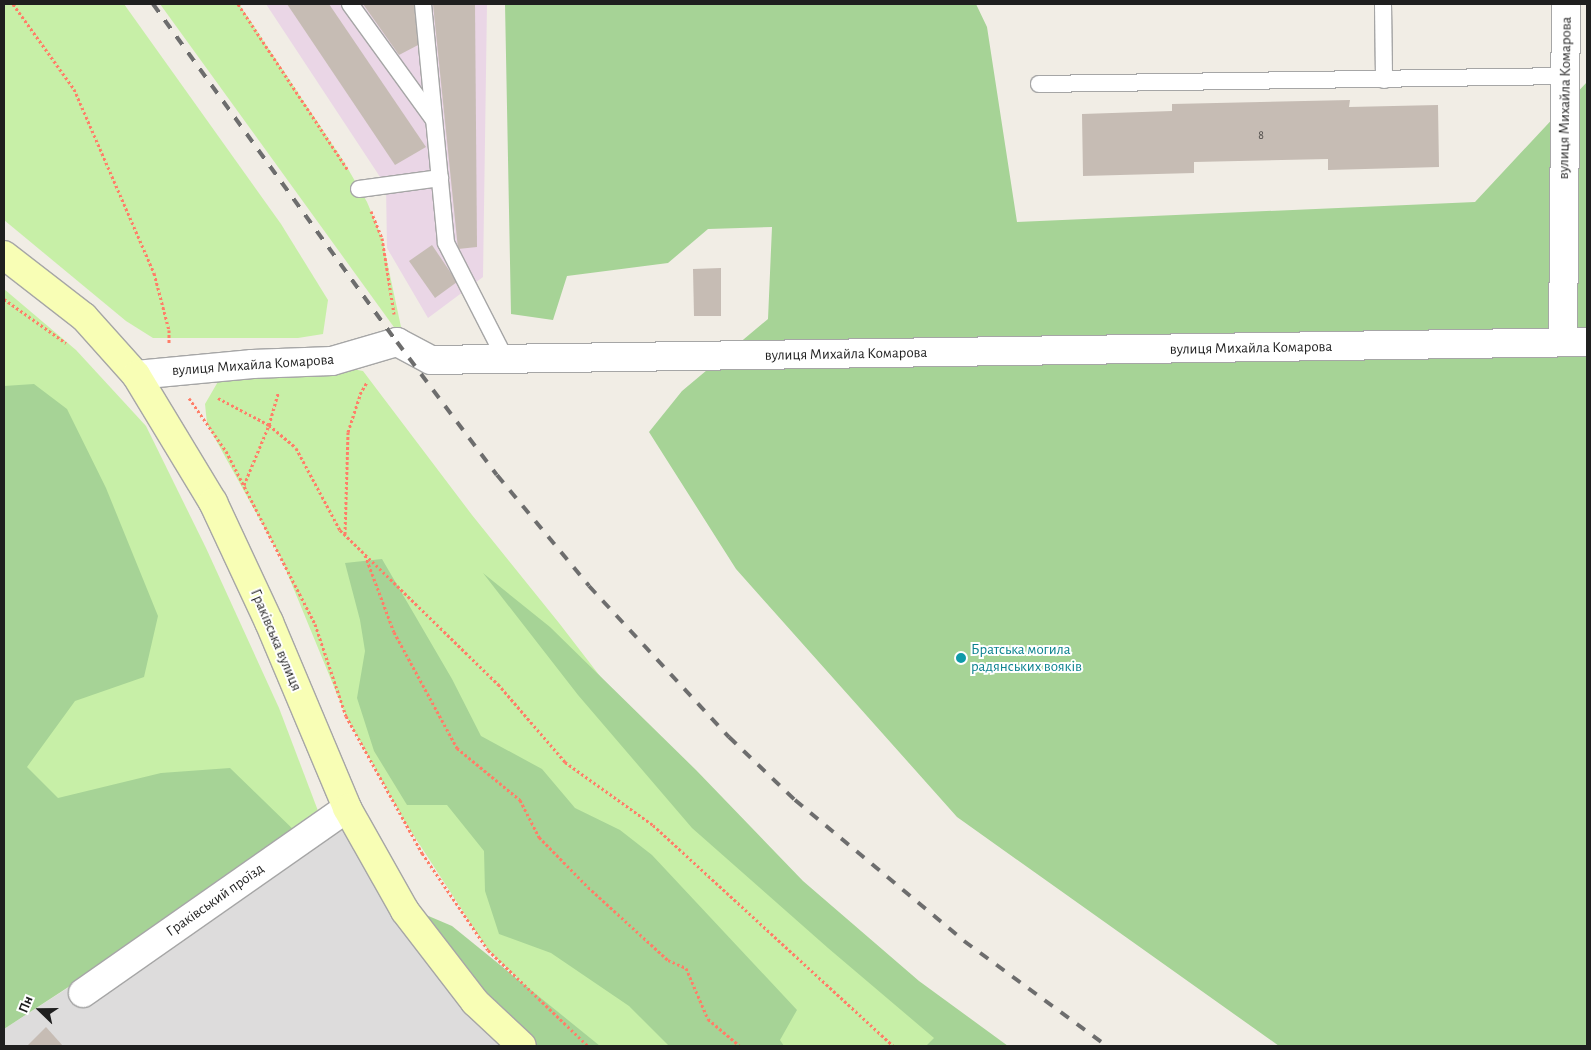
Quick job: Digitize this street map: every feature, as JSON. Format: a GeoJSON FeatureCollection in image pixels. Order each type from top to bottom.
{"type":"FeatureCollection","features":[{"type":"Feature","properties":{"kind":"street","name":"вулиця Михайла Комарова"},"geometry":{"type":"LineString","coordinates":[[136,375],[170,371],[332,361],[397,342],[431,360],[1575,342],[1565,76],[1566,4]]}},
{"type":"Feature","properties":{"kind":"street","name":"Граківська вулиця"},"geometry":{"type":"LineString","coordinates":[[4,255],[84,317],[136,375],[213,502],[270,622],[346,808],[405,911],[475,1002],[522,1046]]}},
{"type":"Feature","properties":{"kind":"street","name":"Граківський проїзд"},"geometry":{"type":"LineString","coordinates":[[83,993],[346,808]]}},
{"type":"Feature","properties":{"kind":"lane"},"geometry":{"type":"LineString","coordinates":[[350,4],[435,121]]}},
{"type":"Feature","properties":{"kind":"lane"},"geometry":{"type":"LineString","coordinates":[[423,4],[446,242],[506,360]]}},
{"type":"Feature","properties":{"kind":"lane"},"geometry":{"type":"LineString","coordinates":[[1383,4],[1384,80]]}},
{"type":"Feature","properties":{"kind":"lane"},"geometry":{"type":"LineString","coordinates":[[1039,84],[1565,76]]}},
{"type":"Feature","properties":{"kind":"lane"},"geometry":{"type":"LineString","coordinates":[[359,189],[440,178]]}},
{"type":"Feature","properties":{"kind":"path"},"geometry":{"type":"LineString","coordinates":[[13,4],[74,89],[154,273],[169,330],[170,371],[226,451],[315,624],[346,716],[422,853],[488,950],[588,1046]]}},
{"type":"Feature","properties":{"kind":"path"},"geometry":{"type":"LineString","coordinates":[[244,486],[269,425],[288,363]]}},
{"type":"Feature","properties":{"kind":"path"},"geometry":{"type":"LineString","coordinates":[[345,535],[348,432],[360,394],[370,378]]}},
{"type":"Feature","properties":{"kind":"path"},"geometry":{"type":"LineString","coordinates":[[269,425],[296,448],[340,530],[498,684],[565,762],[653,826],[893,1046]]}},
{"type":"Feature","properties":{"kind":"path"},"geometry":{"type":"LineString","coordinates":[[363,552],[394,632],[457,748],[520,800],[539,837],[588,887],[668,960],[686,968],[708,1019],[740,1046]]}},
{"type":"Feature","properties":{"kind":"shaded area"},"geometry":{"type":"Polygon","coordinates":[[[266,4],[487,4],[483,277],[428,318],[387,248],[386,186],[266,4]]]}},
{"type":"Feature","properties":{"kind":"shaded area"},"geometry":{"type":"Polygon","coordinates":[[[347,808],[405,911],[522,1046],[4,1046],[4,1029],[347,808]]]}},
{"type":"Feature","properties":{"kind":"green space"},"geometry":{"type":"Polygon","coordinates":[[[4,4],[124,4],[281,224],[328,300],[323,334],[298,338],[153,338],[126,321],[4,220],[4,4]]]}},
{"type":"Feature","properties":{"kind":"green space"},"geometry":{"type":"Polygon","coordinates":[[[160,4],[239,4],[344,162],[367,202],[382,238],[404,341],[160,4]]]}},
{"type":"Feature","properties":{"kind":"green space"},"geometry":{"type":"Polygon","coordinates":[[[505,4],[976,4],[987,27],[1017,222],[1475,202],[1587,82],[1587,1046],[1279,1046],[957,817],[736,569],[649,432],[682,391],[768,319],[772,227],[708,229],[668,263],[567,276],[553,320],[511,314],[505,4]]]}},
{"type":"Feature","properties":{"kind":"green space"},"geometry":{"type":"Polygon","coordinates":[[[4,289],[76,350],[146,426],[206,548],[279,708],[323,824],[302,839],[4,823],[4,289]]]}},
{"type":"Feature","properties":{"kind":"green space"},"geometry":{"type":"Polygon","coordinates":[[[336,366],[363,371],[472,515],[559,623],[674,772],[935,1038],[936,1046],[588,1046],[488,950],[405,822],[346,716],[281,558],[207,424],[205,404],[223,373],[336,366]]]}},
{"type":"Feature","properties":{"kind":"green space"},"geometry":{"type":"Polygon","coordinates":[[[34,384],[67,409],[106,488],[158,616],[144,677],[75,701],[27,767],[58,798],[161,773],[230,768],[300,836],[4,1029],[4,386],[34,384]]]}},
{"type":"Feature","properties":{"kind":"green space"},"geometry":{"type":"Polygon","coordinates":[[[382,559],[452,679],[481,736],[542,769],[575,808],[620,830],[652,855],[797,1010],[780,1040],[784,1046],[669,1046],[629,1006],[551,953],[499,934],[485,891],[484,851],[447,805],[407,805],[374,751],[357,698],[365,651],[360,620],[345,563],[382,559]]]}},
{"type":"Feature","properties":{"kind":"green space"},"geometry":{"type":"Polygon","coordinates":[[[483,573],[550,627],[696,770],[803,881],[919,981],[1008,1046],[926,1046],[934,1038],[692,828],[578,695],[483,573]]]}},
{"type":"Feature","properties":{"kind":"green space"},"geometry":{"type":"Polygon","coordinates":[[[412,909],[452,926],[600,1046],[535,1046],[478,996],[412,909]]]}},
{"type":"Feature","properties":{"kind":"building"},"geometry":{"type":"Polygon","coordinates":[[[287,4],[329,4],[426,147],[395,165],[287,4]]]}},
{"type":"Feature","properties":{"kind":"building"},"geometry":{"type":"Polygon","coordinates":[[[363,4],[416,4],[420,44],[399,55],[363,4]]]}},
{"type":"Feature","properties":{"kind":"building"},"geometry":{"type":"Polygon","coordinates":[[[433,4],[475,4],[477,247],[458,249],[433,4]]]}},
{"type":"Feature","properties":{"kind":"building"},"geometry":{"type":"Polygon","coordinates":[[[1350,100],[1349,107],[1438,105],[1439,167],[1328,170],[1328,159],[1194,162],[1194,173],[1083,176],[1082,114],[1172,111],[1172,104],[1350,100]]]}},
{"type":"Feature","properties":{"kind":"building"},"geometry":{"type":"Polygon","coordinates":[[[432,245],[457,282],[435,298],[409,261],[432,245]]]}},
{"type":"Feature","properties":{"kind":"building"},"geometry":{"type":"Polygon","coordinates":[[[721,268],[721,316],[694,316],[693,269],[721,268]]]}},
{"type":"Feature","properties":{"kind":"building"},"geometry":{"type":"Polygon","coordinates":[[[46,1027],[63,1046],[27,1046],[46,1027]]]}},
{"type":"Feature","properties":{"kind":"railway"},"geometry":{"type":"LineString","coordinates":[[153,4],[397,342],[497,475],[589,586],[729,737],[795,800],[964,941],[1107,1046]]}},
{"type":"Feature","properties":{"kind":"place","name":"Братська могила радянських вояків"},"geometry":{"type":"Point","coordinates":[961,658]}}]}
